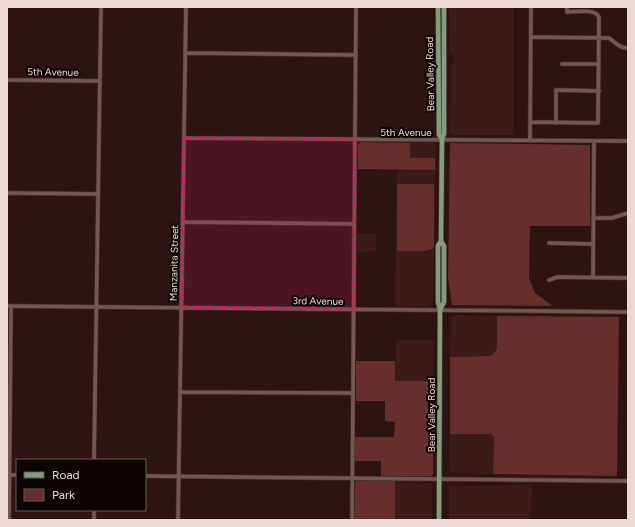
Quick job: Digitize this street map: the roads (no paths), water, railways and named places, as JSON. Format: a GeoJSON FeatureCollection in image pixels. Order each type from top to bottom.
{"type":"FeatureCollection","features":[{"type":"Feature","properties":{"kind":"main road","name":"Bear Valley Road"},"geometry":{"type":"LineString","coordinates":[[438,7],[439,135],[442,139]]}},
{"type":"Feature","properties":{"kind":"main road","name":"Bear Valley Road"},"geometry":{"type":"LineString","coordinates":[[439,520],[440,310],[438,302],[438,246],[441,241],[442,139],[444,134],[444,7]]}},
{"type":"Feature","properties":{"kind":"main road"},"geometry":{"type":"LineString","coordinates":[[438,27],[441,36],[442,57],[445,60]]}},
{"type":"Feature","properties":{"kind":"street"},"geometry":{"type":"LineString","coordinates":[[94,459],[101,7]]}},
{"type":"Feature","properties":{"kind":"street","name":"Manzanita Street"},"geometry":{"type":"LineString","coordinates":[[178,520],[186,7]]}},
{"type":"Feature","properties":{"kind":"street"},"geometry":{"type":"LineString","coordinates":[[352,520],[356,7]]}},
{"type":"Feature","properties":{"kind":"street"},"geometry":{"type":"LineString","coordinates":[[530,140],[531,7]]}},
{"type":"Feature","properties":{"kind":"street"},"geometry":{"type":"LineString","coordinates":[[530,122],[598,123],[599,17],[598,14],[594,12],[567,12],[567,7]]}},
{"type":"Feature","properties":{"kind":"street"},"geometry":{"type":"LineString","coordinates":[[531,37],[610,38],[618,46],[628,48]]}},
{"type":"Feature","properties":{"kind":"street"},"geometry":{"type":"LineString","coordinates":[[185,53],[356,55]]}},
{"type":"Feature","properties":{"kind":"street"},"geometry":{"type":"LineString","coordinates":[[562,64],[599,64]]}},
{"type":"Feature","properties":{"kind":"street","name":"5th Avenue"},"geometry":{"type":"LineString","coordinates":[[7,80],[99,81]]}},
{"type":"Feature","properties":{"kind":"street"},"geometry":{"type":"LineString","coordinates":[[556,123],[556,90],[599,91]]}},
{"type":"Feature","properties":{"kind":"street","name":"5th Avenue"},"geometry":{"type":"LineString","coordinates":[[184,138],[628,141]]}},
{"type":"Feature","properties":{"kind":"street"},"geometry":{"type":"LineString","coordinates":[[593,277],[594,141]]}},
{"type":"Feature","properties":{"kind":"street"},"geometry":{"type":"LineString","coordinates":[[7,193],[98,194]]}},
{"type":"Feature","properties":{"kind":"street"},"geometry":{"type":"LineString","coordinates":[[593,218],[612,218],[628,213]]}},
{"type":"Feature","properties":{"kind":"street"},"geometry":{"type":"LineString","coordinates":[[183,222],[354,224]]}},
{"type":"Feature","properties":{"kind":"street"},"geometry":{"type":"LineString","coordinates":[[549,243],[593,244]]}},
{"type":"Feature","properties":{"kind":"street"},"geometry":{"type":"LineString","coordinates":[[549,280],[558,277],[628,278]]}},
{"type":"Feature","properties":{"kind":"street"},"geometry":{"type":"LineString","coordinates":[[9,306],[9,520]]}},
{"type":"Feature","properties":{"kind":"street","name":"3rd Avenue"},"geometry":{"type":"LineString","coordinates":[[9,306],[628,312]]}},
{"type":"Feature","properties":{"kind":"street"},"geometry":{"type":"LineString","coordinates":[[180,392],[353,394]]}},
{"type":"Feature","properties":{"kind":"street"},"geometry":{"type":"LineString","coordinates":[[146,476],[628,481]]}}]}
